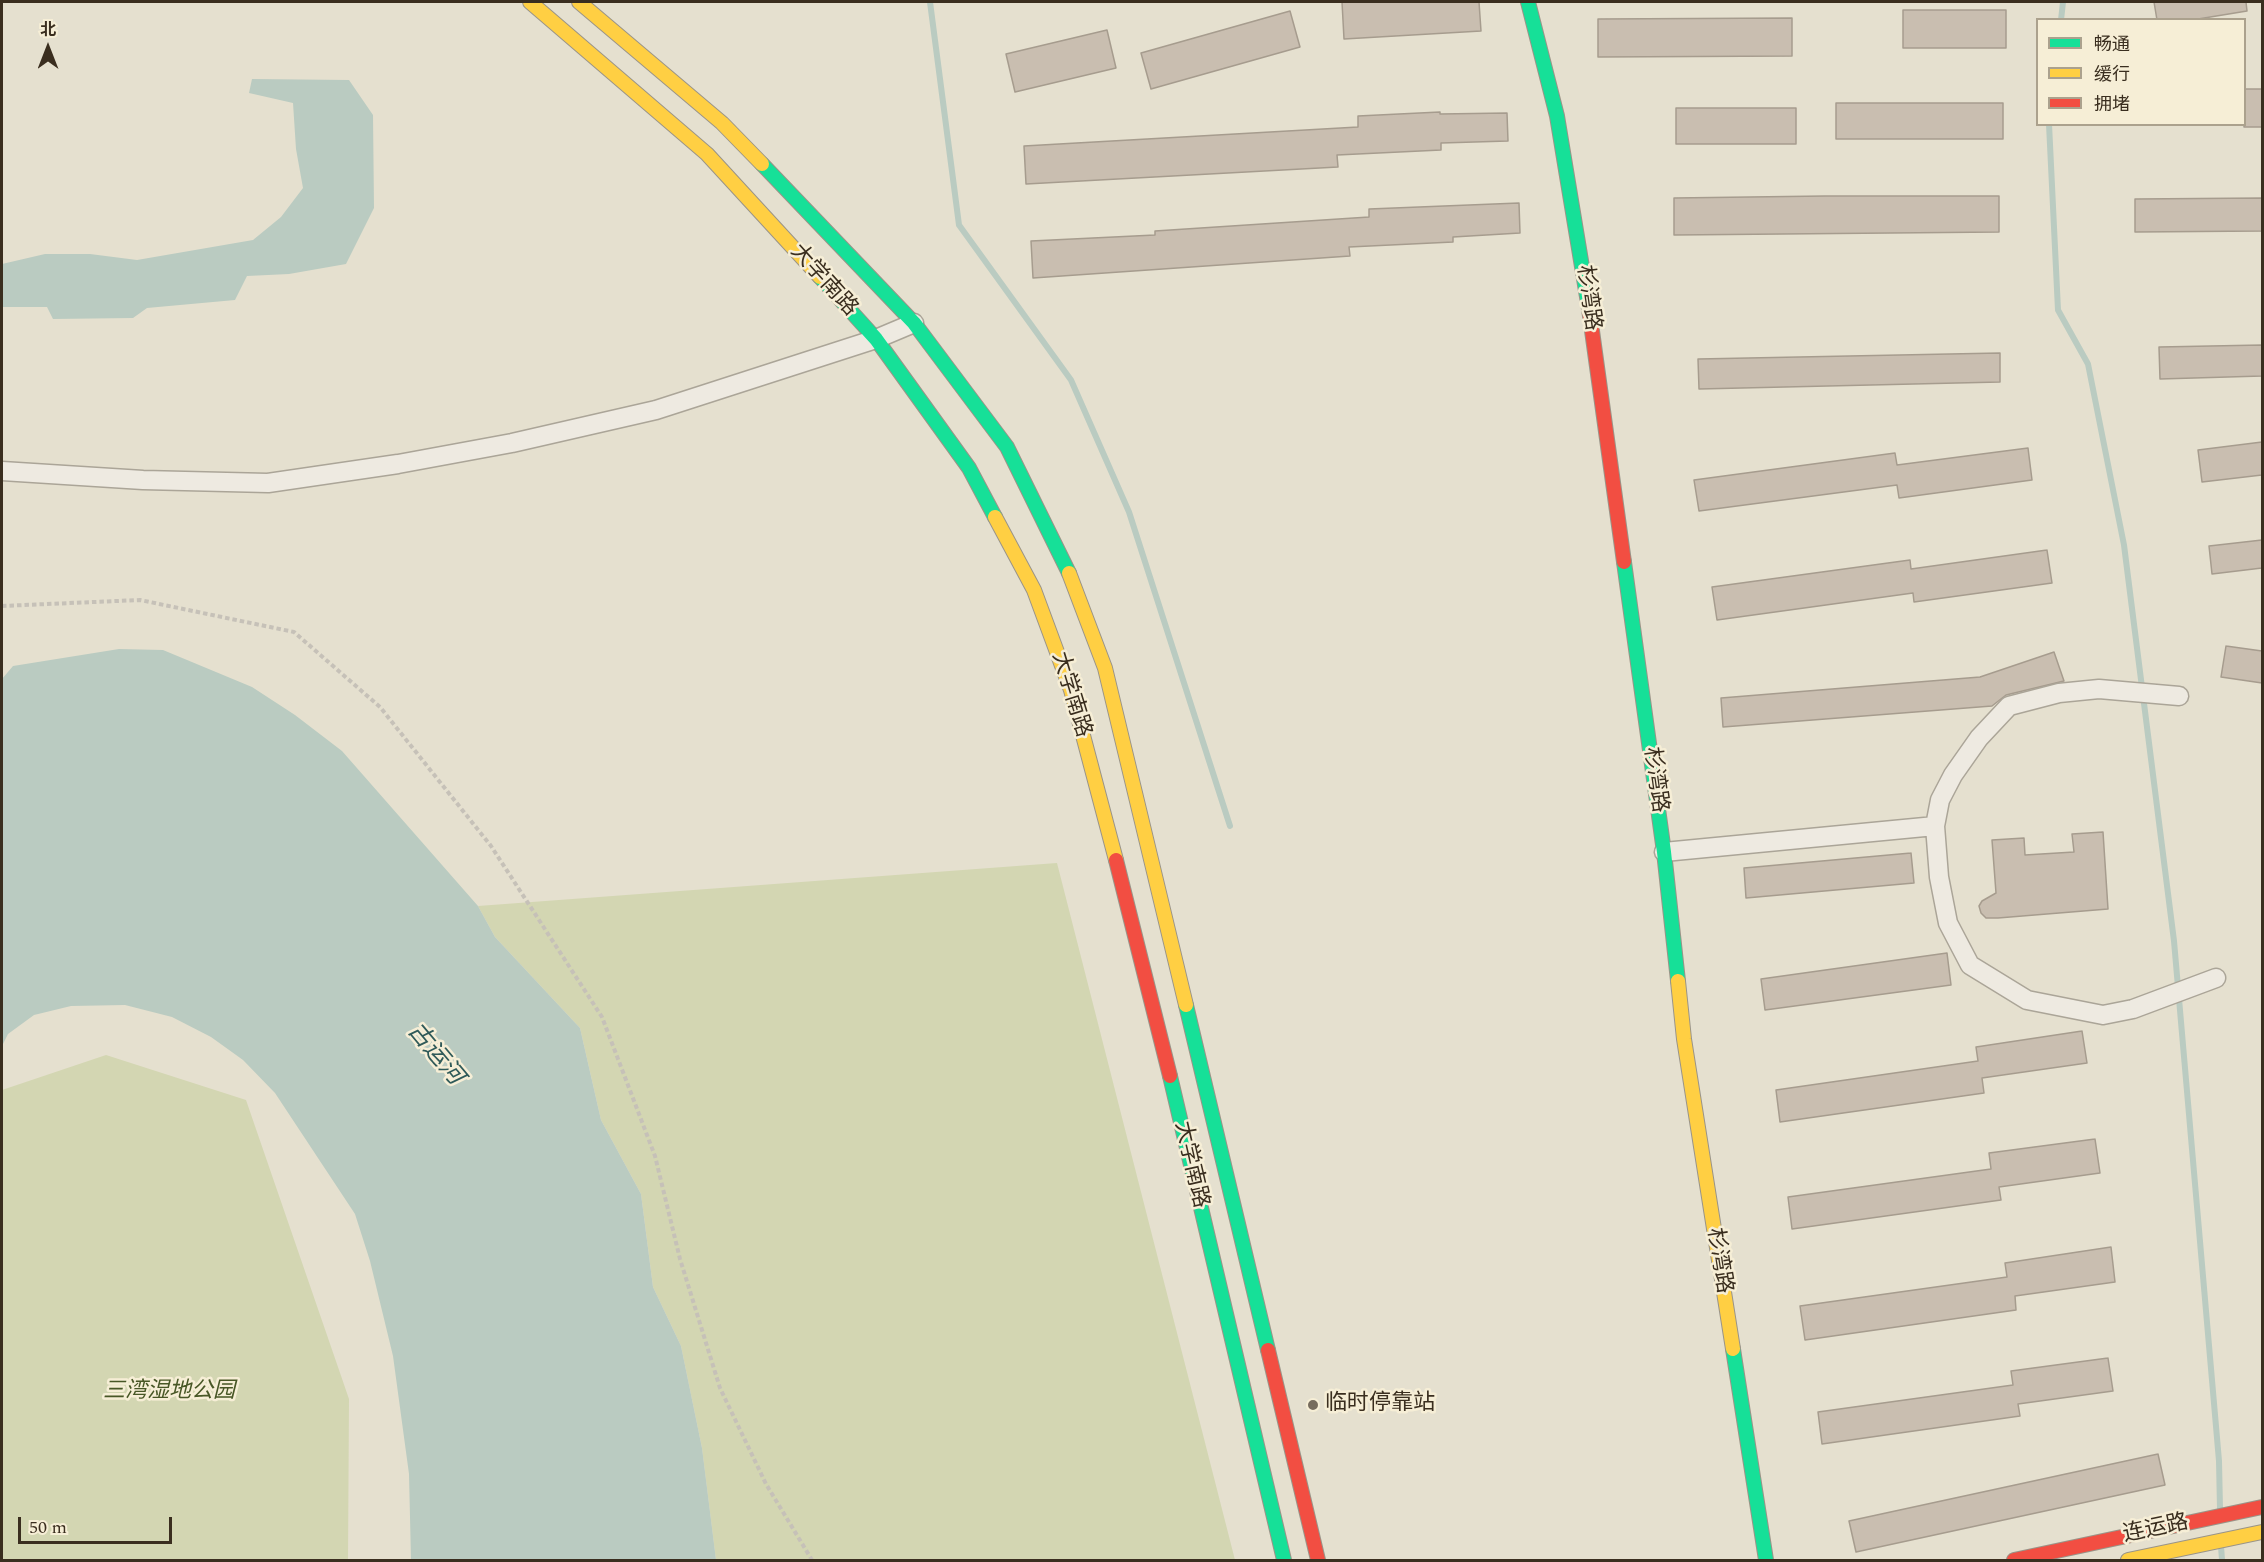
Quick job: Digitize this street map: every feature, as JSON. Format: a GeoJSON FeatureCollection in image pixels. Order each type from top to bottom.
{"type":"FeatureCollection","features":[{"type":"Feature","properties":{"kind":"main road","name":"大学南路"},"geometry":{"type":"LineString","coordinates":[[530,2],[707,154],[876,339],[969,468],[1034,590],[1071,690],[1148,983],[1284,1560]]}},
{"type":"Feature","properties":{"kind":"main road","name":"大学南路"},"geometry":{"type":"LineString","coordinates":[[579,2],[722,123],[914,323],[1007,447],[1068,571],[1105,668],[1318,1560]]}},
{"type":"Feature","properties":{"kind":"main road","name":"杉湾路"},"geometry":{"type":"LineString","coordinates":[[1528,2],[1557,116],[1584,273],[1664,852],[1684,1039],[1766,1560]]}},
{"type":"Feature","properties":{"kind":"main road","name":"连运路"},"geometry":{"type":"LineString","coordinates":[[2014,1560],[2262,1508]]}},
{"type":"Feature","properties":{"kind":"main road","name":"连运路"},"geometry":{"type":"LineString","coordinates":[[2128,1560],[2260,1532]]}},
{"type":"Feature","properties":{"kind":"street"},"geometry":{"type":"LineString","coordinates":[[2,471],[143,480],[268,483],[399,464],[512,443],[656,410],[876,339],[914,323]]}},
{"type":"Feature","properties":{"kind":"street"},"geometry":{"type":"LineString","coordinates":[[2179,696],[2099,689],[2058,693],[2009,706],[1979,738],[1953,775],[1940,800],[1935,826],[1938,877],[1947,923],[1970,965],[2027,1000],[2103,1015],[2133,1009],[2216,978]]}},
{"type":"Feature","properties":{"kind":"street"},"geometry":{"type":"LineString","coordinates":[[1664,852],[1935,826]]}},
{"type":"Feature","properties":{"kind":"path"},"geometry":{"type":"LineString","coordinates":[[2,606],[140,600],[294,632],[380,707],[491,846],[602,1017],[655,1156],[680,1259],[720,1388],[766,1484],[812,1560]]}},
{"type":"Feature","properties":{"kind":"green space"},"geometry":{"type":"Polygon","coordinates":[[[1057,863],[1235,1560],[716,1560],[702,1448],[681,1346],[653,1287],[641,1194],[601,1120],[580,1028],[495,937],[478,906],[1057,863]]]}},
{"type":"Feature","properties":{"kind":"green space","name":"三湾湿地公园"},"geometry":{"type":"Polygon","coordinates":[[[106,1055],[246,1100],[349,1399],[348,1560],[2,1560],[2,1090],[106,1055]]]}},
{"type":"Feature","properties":{"kind":"water"},"geometry":{"type":"Polygon","coordinates":[[[252,79],[349,80],[373,115],[374,208],[346,264],[289,274],[247,276],[235,300],[147,308],[133,318],[53,319],[47,307],[2,307],[2,264],[45,254],[90,254],[137,260],[253,240],[281,217],[303,188],[296,149],[293,103],[249,93],[252,79]]]}},
{"type":"Feature","properties":{"kind":"water","name":"古运河"},"geometry":{"type":"Polygon","coordinates":[[[119,649],[163,650],[252,687],[295,715],[342,751],[478,906],[495,937],[580,1028],[601,1120],[641,1194],[653,1287],[681,1346],[702,1448],[716,1560],[411,1560],[409,1474],[393,1356],[370,1261],[355,1214],[275,1093],[243,1060],[211,1037],[172,1017],[125,1005],[71,1006],[34,1015],[8,1034],[2,1046],[2,679],[13,666],[119,649]]]}},
{"type":"Feature","properties":{"kind":"building"},"geometry":{"type":"Polygon","coordinates":[[[1342,2],[1479,2],[1481,31],[1344,39],[1342,2]]]}},
{"type":"Feature","properties":{"kind":"building"},"geometry":{"type":"Polygon","coordinates":[[[2154,2],[2246,2],[2247,11],[2204,18],[2157,18],[2154,2]]]}},
{"type":"Feature","properties":{"kind":"building"},"geometry":{"type":"Polygon","coordinates":[[[1903,10],[2006,10],[2006,48],[1903,48],[1903,10]]]}},
{"type":"Feature","properties":{"kind":"building"},"geometry":{"type":"Polygon","coordinates":[[[1290,11],[1300,47],[1151,89],[1141,53],[1290,11]]]}},
{"type":"Feature","properties":{"kind":"building"},"geometry":{"type":"Polygon","coordinates":[[[1792,18],[1792,56],[1598,57],[1598,19],[1792,18]]]}},
{"type":"Feature","properties":{"kind":"building"},"geometry":{"type":"Polygon","coordinates":[[[1107,30],[1116,68],[1015,92],[1006,54],[1107,30]]]}},
{"type":"Feature","properties":{"kind":"building"},"geometry":{"type":"Polygon","coordinates":[[[2246,89],[2262,89],[2262,127],[2244,127],[2246,126],[2246,89]]]}},
{"type":"Feature","properties":{"kind":"building"},"geometry":{"type":"Polygon","coordinates":[[[1836,103],[2003,103],[2003,139],[1836,139],[1836,103]]]}},
{"type":"Feature","properties":{"kind":"building"},"geometry":{"type":"Polygon","coordinates":[[[1676,108],[1796,108],[1796,144],[1676,144],[1676,108]]]}},
{"type":"Feature","properties":{"kind":"building"},"geometry":{"type":"Polygon","coordinates":[[[1440,112],[1440,114],[1507,113],[1508,141],[1441,143],[1441,150],[1337,155],[1338,167],[1026,184],[1024,146],[1358,127],[1358,116],[1440,112]]]}},
{"type":"Feature","properties":{"kind":"building"},"geometry":{"type":"Polygon","coordinates":[[[1999,196],[1999,232],[1674,235],[1674,198],[1999,196]]]}},
{"type":"Feature","properties":{"kind":"building"},"geometry":{"type":"Polygon","coordinates":[[[2262,198],[2262,231],[2135,232],[2135,199],[2262,198]]]}},
{"type":"Feature","properties":{"kind":"building"},"geometry":{"type":"Polygon","coordinates":[[[1519,203],[1520,233],[1453,237],[1453,242],[1349,247],[1350,256],[1033,278],[1031,241],[1155,235],[1155,231],[1369,217],[1369,209],[1519,203]]]}},
{"type":"Feature","properties":{"kind":"building"},"geometry":{"type":"Polygon","coordinates":[[[2262,345],[2262,376],[2160,379],[2159,347],[2262,345]]]}},
{"type":"Feature","properties":{"kind":"building"},"geometry":{"type":"Polygon","coordinates":[[[2000,353],[2000,382],[1699,389],[1698,359],[2000,353]]]}},
{"type":"Feature","properties":{"kind":"building"},"geometry":{"type":"Polygon","coordinates":[[[2262,442],[2262,475],[2202,482],[2198,450],[2262,442]]]}},
{"type":"Feature","properties":{"kind":"building"},"geometry":{"type":"Polygon","coordinates":[[[2028,448],[2032,480],[1899,498],[1897,485],[1699,511],[1694,480],[1895,453],[1897,465],[2028,448]]]}},
{"type":"Feature","properties":{"kind":"building"},"geometry":{"type":"Polygon","coordinates":[[[2262,540],[2262,568],[2212,574],[2209,546],[2262,540]]]}},
{"type":"Feature","properties":{"kind":"building"},"geometry":{"type":"Polygon","coordinates":[[[2047,550],[2052,583],[1914,602],[1913,593],[1717,620],[1712,587],[1910,560],[1911,569],[2047,550]]]}},
{"type":"Feature","properties":{"kind":"building"},"geometry":{"type":"Polygon","coordinates":[[[2226,646],[2262,651],[2262,683],[2221,677],[2226,646]]]}},
{"type":"Feature","properties":{"kind":"building"},"geometry":{"type":"Polygon","coordinates":[[[2054,652],[2064,681],[2006,695],[1992,706],[1723,727],[1721,698],[1980,677],[2054,652]]]}},
{"type":"Feature","properties":{"kind":"building"},"geometry":{"type":"Polygon","coordinates":[[[2103,832],[2108,909],[1998,918],[1986,918],[1981,913],[1979,906],[1982,901],[1996,893],[1992,840],[2024,838],[2025,855],[2074,852],[2072,834],[2103,832]]]}},
{"type":"Feature","properties":{"kind":"building"},"geometry":{"type":"Polygon","coordinates":[[[1911,853],[1914,883],[1746,898],[1744,868],[1911,853]]]}},
{"type":"Feature","properties":{"kind":"building"},"geometry":{"type":"Polygon","coordinates":[[[1947,953],[1951,985],[1765,1010],[1761,979],[1947,953]]]}},
{"type":"Feature","properties":{"kind":"building"},"geometry":{"type":"Polygon","coordinates":[[[2082,1031],[2087,1063],[1982,1078],[1984,1093],[1780,1122],[1776,1090],[1978,1061],[1976,1047],[2082,1031]]]}},
{"type":"Feature","properties":{"kind":"building"},"geometry":{"type":"Polygon","coordinates":[[[2095,1139],[2100,1173],[1999,1187],[2001,1200],[1792,1229],[1788,1197],[1991,1169],[1989,1153],[2095,1139]]]}},
{"type":"Feature","properties":{"kind":"building"},"geometry":{"type":"Polygon","coordinates":[[[2111,1247],[2115,1282],[2015,1296],[2016,1310],[1805,1340],[1800,1306],[2007,1277],[2005,1263],[2111,1247]]]}},
{"type":"Feature","properties":{"kind":"building"},"geometry":{"type":"Polygon","coordinates":[[[2108,1358],[2113,1391],[2018,1404],[2020,1416],[1822,1444],[1818,1412],[2013,1385],[2011,1371],[2108,1358]]]}},
{"type":"Feature","properties":{"kind":"building"},"geometry":{"type":"Polygon","coordinates":[[[2158,1454],[2165,1485],[1856,1552],[1849,1521],[2158,1454]]]}},
{"type":"Feature","properties":{"kind":"waterway"},"geometry":{"type":"LineString","coordinates":[[930,2],[959,225],[1071,380],[1129,512],[1230,826]]}},
{"type":"Feature","properties":{"kind":"waterway"},"geometry":{"type":"LineString","coordinates":[[2061,18],[2063,2]]}},
{"type":"Feature","properties":{"kind":"waterway"},"geometry":{"type":"LineString","coordinates":[[2049,126],[2058,310],[2088,364],[2124,545],[2174,941],[2219,1461],[2220,1509]]}},
{"type":"Feature","properties":{"kind":"waterway"},"geometry":{"type":"LineString","coordinates":[[2221,1546],[2222,1560]]}},
{"type":"Feature","properties":{"kind":"traffic: fast"},"geometry":{"type":"LineString","coordinates":[[1528,2],[1557,116],[1589,309]]}},
{"type":"Feature","properties":{"kind":"traffic: fast"},"geometry":{"type":"LineString","coordinates":[[762,164],[914,323],[1007,447],[1069,573]]}},
{"type":"Feature","properties":{"kind":"traffic: fast"},"geometry":{"type":"LineString","coordinates":[[820,277],[876,339],[969,468],[995,517]]}},
{"type":"Feature","properties":{"kind":"traffic: fast"},"geometry":{"type":"LineString","coordinates":[[1624,562],[1664,852],[1678,981]]}},
{"type":"Feature","properties":{"kind":"traffic: fast"},"geometry":{"type":"LineString","coordinates":[[1186,1005],[1268,1350]]}},
{"type":"Feature","properties":{"kind":"traffic: fast"},"geometry":{"type":"LineString","coordinates":[[1170,1076],[1284,1560]]}},
{"type":"Feature","properties":{"kind":"traffic: fast"},"geometry":{"type":"LineString","coordinates":[[1733,1349],[1766,1560]]}},
{"type":"Feature","properties":{"kind":"traffic: slow"},"geometry":{"type":"LineString","coordinates":[[530,2],[707,154],[820,277]]}},
{"type":"Feature","properties":{"kind":"traffic: slow"},"geometry":{"type":"LineString","coordinates":[[579,2],[722,123],[762,164]]}},
{"type":"Feature","properties":{"kind":"traffic: slow"},"geometry":{"type":"LineString","coordinates":[[995,517],[1034,590],[1071,690],[1116,860]]}},
{"type":"Feature","properties":{"kind":"traffic: slow"},"geometry":{"type":"LineString","coordinates":[[1069,573],[1105,668],[1186,1005]]}},
{"type":"Feature","properties":{"kind":"traffic: slow"},"geometry":{"type":"LineString","coordinates":[[1678,981],[1684,1039],[1733,1349]]}},
{"type":"Feature","properties":{"kind":"traffic: slow"},"geometry":{"type":"LineString","coordinates":[[2128,1560],[2262,1532]]}},
{"type":"Feature","properties":{"kind":"traffic: jam"},"geometry":{"type":"LineString","coordinates":[[1589,309],[1624,562]]}},
{"type":"Feature","properties":{"kind":"traffic: jam"},"geometry":{"type":"LineString","coordinates":[[1116,860],[1170,1076]]}},
{"type":"Feature","properties":{"kind":"traffic: jam"},"geometry":{"type":"LineString","coordinates":[[1268,1350],[1318,1560]]}},
{"type":"Feature","properties":{"kind":"traffic: jam"},"geometry":{"type":"LineString","coordinates":[[2014,1560],[2262,1507]]}},
{"type":"Feature","properties":{"kind":"place","name":"临时停靠站"},"geometry":{"type":"Point","coordinates":[1313,1405]}}]}
